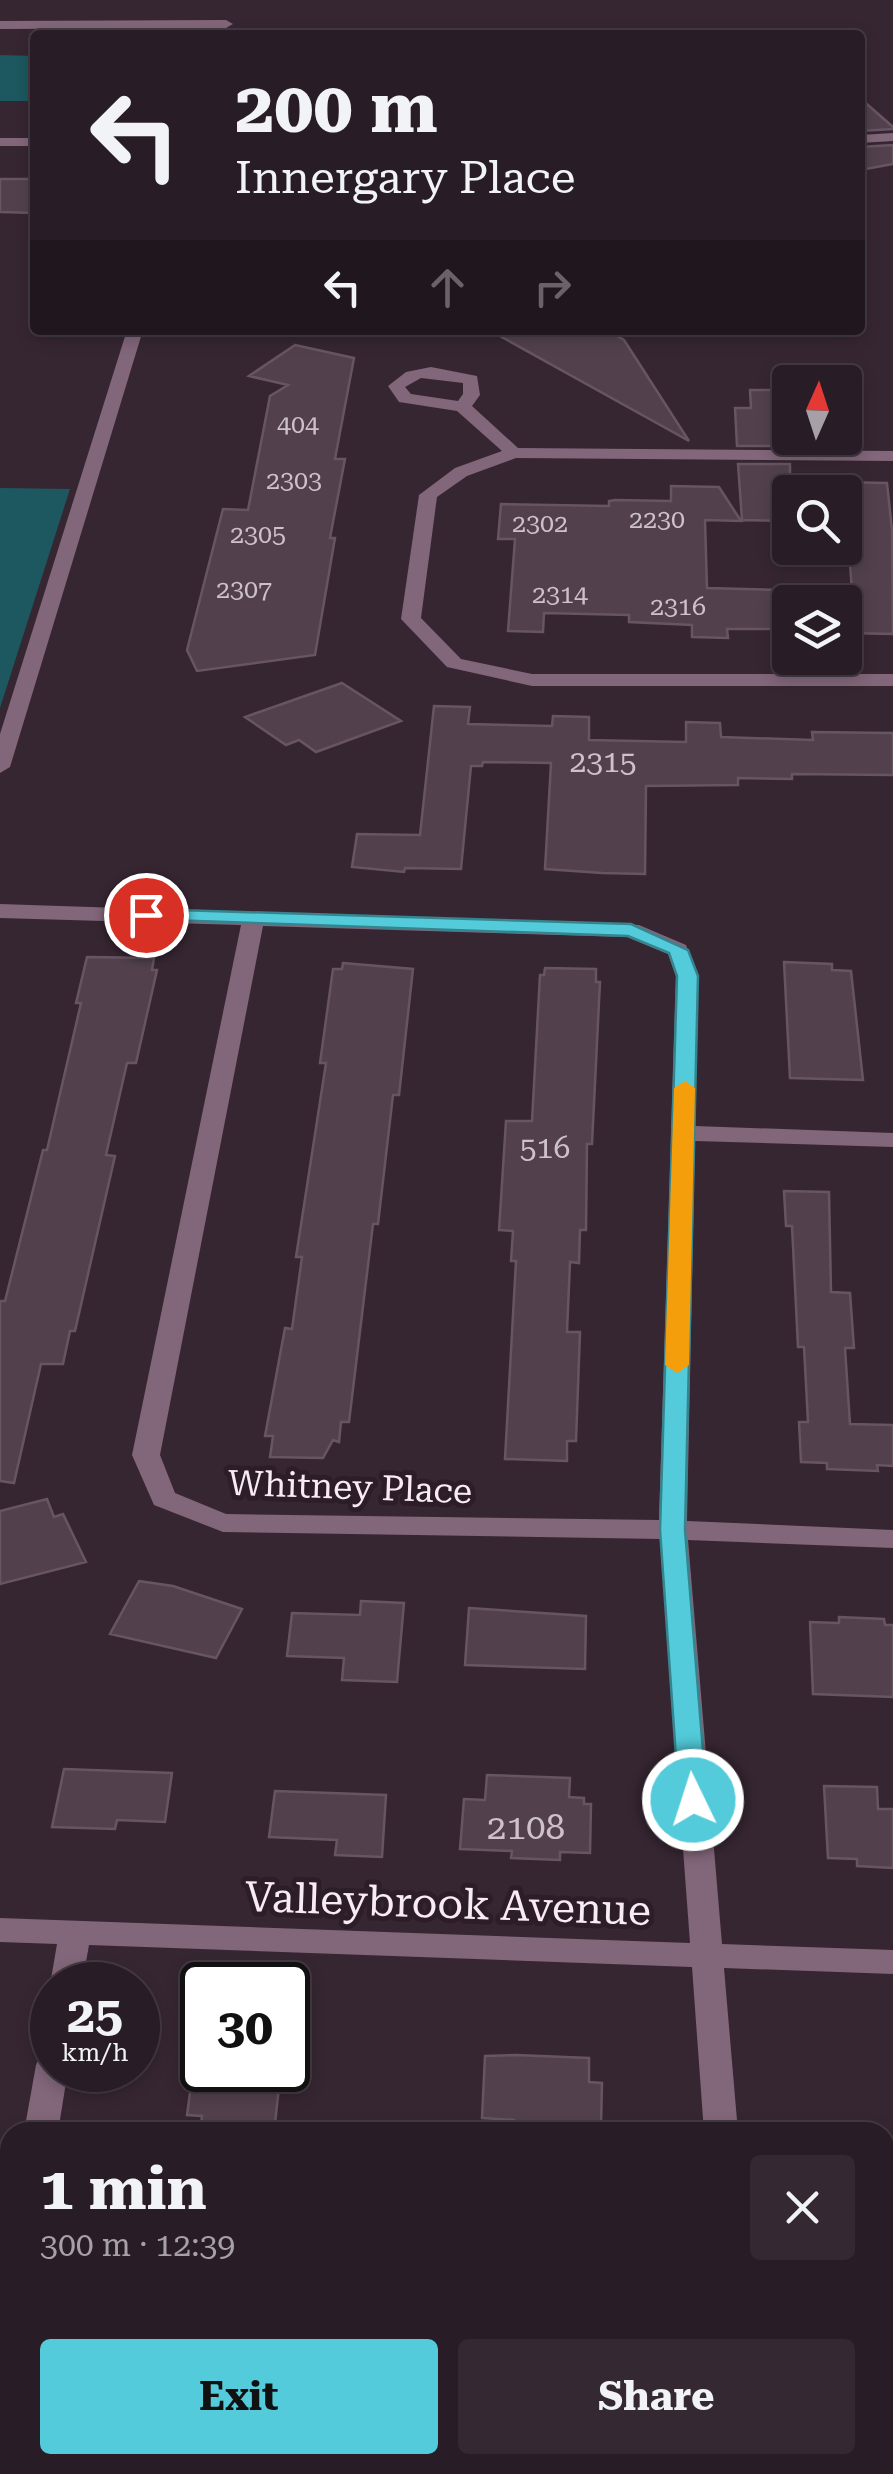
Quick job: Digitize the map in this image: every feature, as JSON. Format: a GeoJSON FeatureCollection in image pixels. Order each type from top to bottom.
{"type":"FeatureCollection","features":[{"type":"Feature","properties":{"kind":"street"},"geometry":{"type":"LineString","coordinates":[[0,24],[138,18],[225,29],[234,5]]}},
{"type":"Feature","properties":{"kind":"street"},"geometry":{"type":"LineString","coordinates":[[865,139],[893,137]]}},
{"type":"Feature","properties":{"kind":"street"},"geometry":{"type":"LineString","coordinates":[[0,142],[30,142]]}},
{"type":"Feature","properties":{"kind":"street"},"geometry":{"type":"LineString","coordinates":[[0,767],[133,335]]}},
{"type":"Feature","properties":{"kind":"street"},"geometry":{"type":"LineString","coordinates":[[462,407],[514,453]]}},
{"type":"Feature","properties":{"kind":"street"},"geometry":{"type":"LineString","coordinates":[[893,456],[514,453],[461,472],[428,495],[410,618],[454,663],[532,680],[893,680]]}},
{"type":"Feature","properties":{"kind":"street"},"geometry":{"type":"LineString","coordinates":[[0,911],[631,930],[678,950],[688,976],[673,1530],[720,2122]]}},
{"type":"Feature","properties":{"kind":"street","name":"Whitney Place"},"geometry":{"type":"LineString","coordinates":[[254,917],[146,1455],[164,1500],[223,1523],[673,1530],[893,1539]]}},
{"type":"Feature","properties":{"kind":"street"},"geometry":{"type":"LineString","coordinates":[[684,1134],[893,1140]]}},
{"type":"Feature","properties":{"kind":"street","name":"Valleybrook Avenue"},"geometry":{"type":"LineString","coordinates":[[0,1930],[893,1962]]}},
{"type":"Feature","properties":{"kind":"street"},"geometry":{"type":"LineString","coordinates":[[70,1962],[74,1933]]}},
{"type":"Feature","properties":{"kind":"street"},"geometry":{"type":"LineString","coordinates":[[43,2122],[48,2092]]}},
{"type":"Feature","properties":{"kind":"water"},"geometry":{"type":"Polygon","coordinates":[[[0,55],[30,56],[30,101],[0,101],[0,55]]]}},
{"type":"Feature","properties":{"kind":"water"},"geometry":{"type":"Polygon","coordinates":[[[0,488],[70,489],[0,708],[0,488]]]}},
{"type":"Feature","properties":{"kind":"building"},"geometry":{"type":"Polygon","coordinates":[[[865,102],[893,127],[865,131],[865,102]]]}},
{"type":"Feature","properties":{"kind":"building"},"geometry":{"type":"Polygon","coordinates":[[[893,145],[893,164],[865,169],[865,147],[893,145]]]}},
{"type":"Feature","properties":{"kind":"building"},"geometry":{"type":"Polygon","coordinates":[[[0,179],[30,179],[30,213],[0,212],[0,179]]]}},
{"type":"Feature","properties":{"kind":"building"},"geometry":{"type":"Polygon","coordinates":[[[498,335],[616,335],[624,340],[689,441],[498,335]]]}},
{"type":"Feature","properties":{"kind":"building"},"geometry":{"type":"Polygon","coordinates":[[[295,345],[354,358],[335,459],[345,459],[315,655],[197,671],[187,650],[223,509],[248,510],[270,396],[288,385],[249,376],[295,345]]]}},
{"type":"Feature","properties":{"kind":"building"},"geometry":{"type":"Polygon","coordinates":[[[750,390],[772,390],[772,446],[737,446],[735,408],[751,408],[750,390]]]}},
{"type":"Feature","properties":{"kind":"building"},"geometry":{"type":"Polygon","coordinates":[[[738,464],[790,464],[790,475],[772,475],[772,521],[742,520],[738,464]]]}},
{"type":"Feature","properties":{"kind":"building"},"geometry":{"type":"Polygon","coordinates":[[[862,482],[887,483],[892,530],[893,634],[862,633],[862,585],[852,585],[850,565],[862,565],[862,482]]]}},
{"type":"Feature","properties":{"kind":"building"},"geometry":{"type":"Polygon","coordinates":[[[671,486],[719,487],[741,521],[705,520],[707,588],[772,590],[772,629],[727,629],[728,638],[692,637],[692,625],[629,622],[629,615],[544,613],[543,632],[508,631],[515,539],[498,539],[501,504],[609,506],[609,501],[615,500],[671,501],[671,486]]]}},
{"type":"Feature","properties":{"kind":"building"},"geometry":{"type":"Polygon","coordinates":[[[342,683],[401,721],[316,752],[299,740],[286,745],[245,717],[342,683]]]}},
{"type":"Feature","properties":{"kind":"building"},"geometry":{"type":"Polygon","coordinates":[[[434,706],[470,707],[468,724],[552,726],[553,716],[589,717],[589,740],[686,742],[686,722],[720,723],[721,737],[813,740],[812,732],[893,733],[893,775],[792,774],[792,779],[738,778],[738,785],[646,786],[645,874],[602,873],[545,869],[551,763],[483,762],[482,766],[471,766],[461,869],[405,868],[404,872],[352,867],[357,834],[420,835],[434,706]]]}},
{"type":"Feature","properties":{"kind":"building"},"geometry":{"type":"Polygon","coordinates":[[[87,957],[154,958],[152,970],[157,970],[136,1063],[127,1063],[106,1155],[115,1156],[75,1331],[70,1331],[63,1364],[41,1364],[14,1483],[0,1481],[0,1301],[5,1301],[43,1150],[47,1150],[81,1003],[76,1003],[87,957]]]}},
{"type":"Feature","properties":{"kind":"building"},"geometry":{"type":"Polygon","coordinates":[[[784,962],[832,964],[832,970],[851,971],[863,1080],[790,1078],[784,962]]]}},
{"type":"Feature","properties":{"kind":"building"},"geometry":{"type":"Polygon","coordinates":[[[343,963],[413,969],[399,1095],[393,1095],[378,1224],[373,1224],[349,1422],[341,1422],[339,1442],[333,1440],[323,1458],[270,1457],[273,1436],[265,1436],[285,1328],[292,1329],[302,1257],[296,1257],[326,1063],[320,1063],[333,969],[342,969],[343,963]]]}},
{"type":"Feature","properties":{"kind":"building"},"geometry":{"type":"Polygon","coordinates":[[[545,968],[596,969],[596,982],[600,982],[592,1144],[587,1144],[586,1230],[580,1230],[579,1263],[570,1262],[567,1332],[580,1332],[576,1441],[567,1441],[567,1461],[505,1459],[516,1261],[511,1261],[513,1231],[499,1230],[506,1121],[532,1121],[540,975],[544,975],[545,968]]]}},
{"type":"Feature","properties":{"kind":"building"},"geometry":{"type":"Polygon","coordinates":[[[784,1191],[829,1192],[831,1292],[850,1293],[854,1348],[845,1348],[850,1424],[893,1425],[893,1466],[877,1465],[878,1471],[827,1469],[827,1463],[801,1462],[799,1422],[808,1422],[804,1347],[798,1347],[792,1226],[786,1226],[784,1191]]]}},
{"type":"Feature","properties":{"kind":"building"},"geometry":{"type":"Polygon","coordinates":[[[47,1499],[54,1517],[63,1514],[86,1562],[0,1584],[0,1511],[47,1499]]]}},
{"type":"Feature","properties":{"kind":"building"},"geometry":{"type":"Polygon","coordinates":[[[139,1581],[173,1586],[242,1609],[216,1658],[110,1634],[139,1581]]]}},
{"type":"Feature","properties":{"kind":"building"},"geometry":{"type":"Polygon","coordinates":[[[361,1601],[404,1603],[397,1682],[342,1680],[344,1658],[287,1656],[292,1613],[360,1615],[361,1601]]]}},
{"type":"Feature","properties":{"kind":"building"},"geometry":{"type":"Polygon","coordinates":[[[469,1608],[586,1616],[585,1669],[465,1665],[469,1608]]]}},
{"type":"Feature","properties":{"kind":"building"},"geometry":{"type":"Polygon","coordinates":[[[839,1617],[884,1619],[885,1625],[893,1625],[893,1697],[813,1694],[810,1622],[839,1623],[839,1617]]]}},
{"type":"Feature","properties":{"kind":"building"},"geometry":{"type":"Polygon","coordinates":[[[64,1769],[172,1773],[165,1822],[117,1820],[115,1829],[52,1827],[64,1769]]]}},
{"type":"Feature","properties":{"kind":"building"},"geometry":{"type":"Polygon","coordinates":[[[487,1775],[570,1778],[569,1797],[584,1798],[584,1804],[591,1804],[590,1853],[560,1852],[560,1860],[511,1858],[512,1851],[460,1849],[464,1799],[485,1800],[487,1775]]]}},
{"type":"Feature","properties":{"kind":"building"},"geometry":{"type":"Polygon","coordinates":[[[824,1786],[877,1787],[878,1809],[893,1809],[893,1868],[857,1866],[857,1859],[828,1858],[824,1786]]]}},
{"type":"Feature","properties":{"kind":"building"},"geometry":{"type":"Polygon","coordinates":[[[275,1791],[386,1795],[382,1857],[335,1855],[337,1840],[269,1837],[275,1791]]]}},
{"type":"Feature","properties":{"kind":"building"},"geometry":{"type":"Polygon","coordinates":[[[485,2056],[589,2058],[589,2082],[602,2083],[601,2122],[482,2118],[485,2056]]]}},
{"type":"Feature","properties":{"kind":"building"},"geometry":{"type":"Polygon","coordinates":[[[190,2092],[279,2092],[275,2122],[201,2122],[202,2116],[187,2115],[190,2092]]]}},
{"type":"Feature","properties":{"kind":"slow traffic"},"geometry":{"type":"LineString","coordinates":[[677,1365],[685,1088]]}},
{"type":"Feature","properties":{"kind":"route"},"geometry":{"type":"LineString","coordinates":[[146,915],[631,930],[678,950],[688,976],[673,1530],[693,1800]]}}]}
